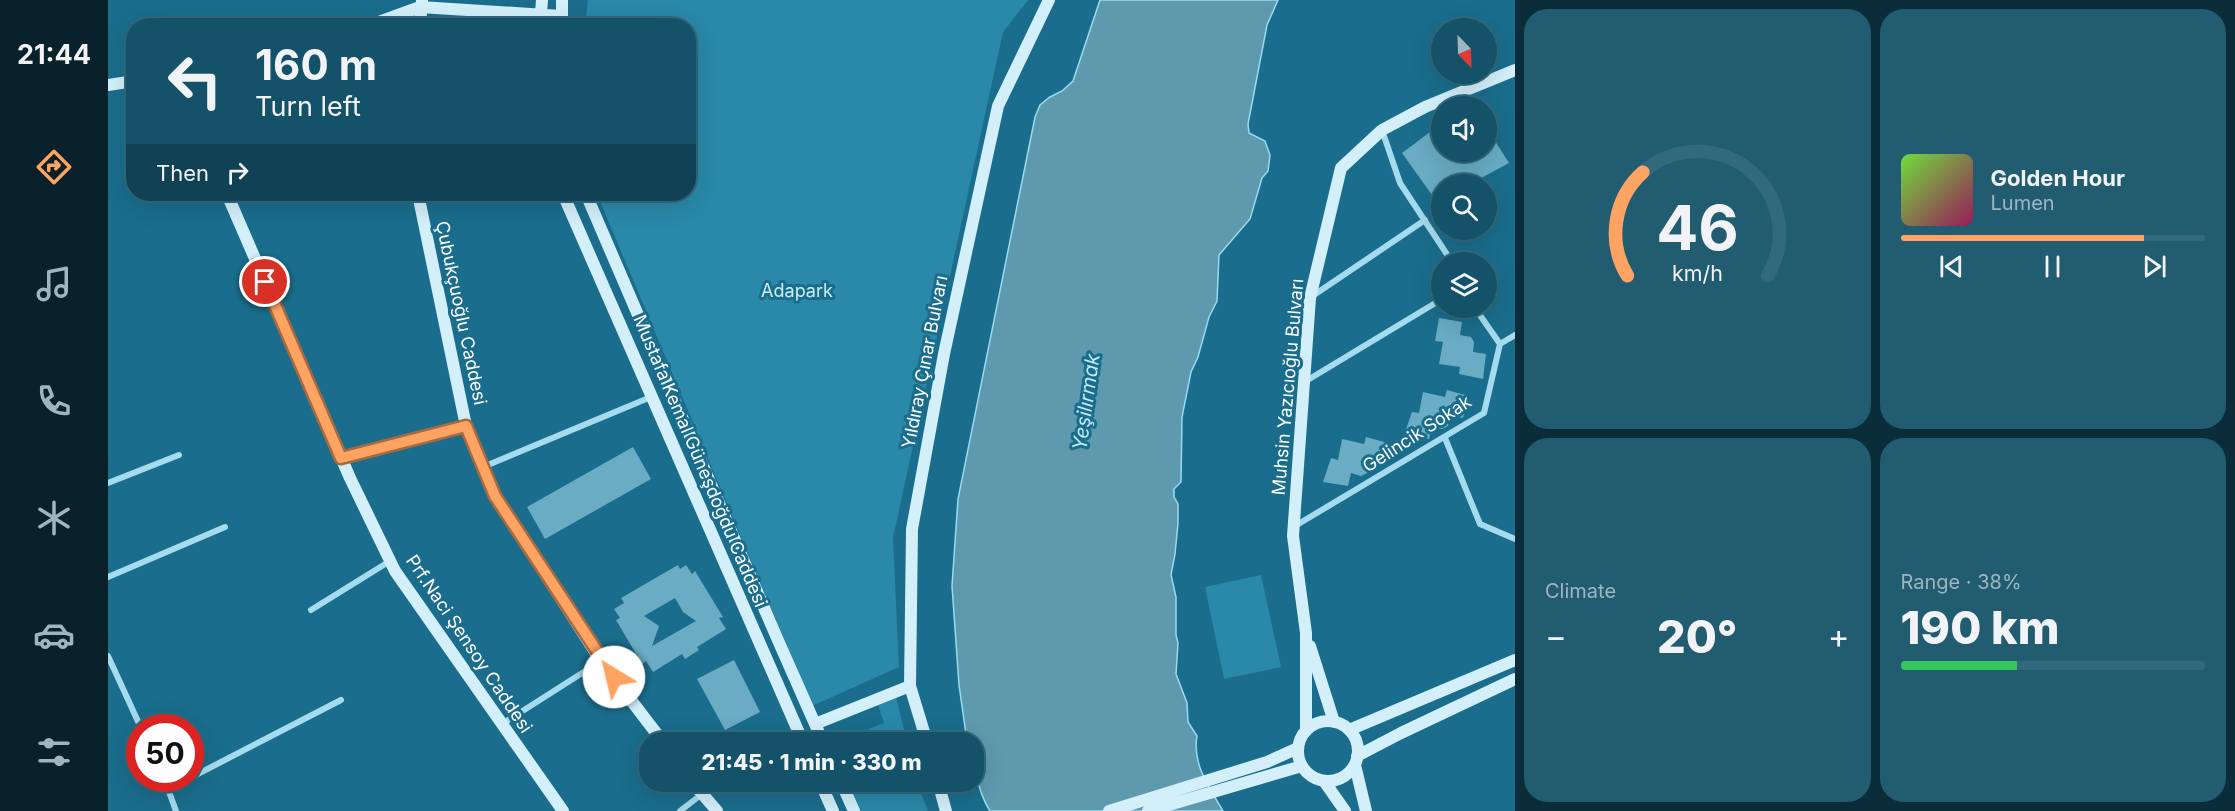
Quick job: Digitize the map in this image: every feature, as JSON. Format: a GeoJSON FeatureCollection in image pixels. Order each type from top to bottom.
{"type":"FeatureCollection","features":[{"type":"Feature","properties":{"kind":"main road"},"geometry":{"type":"LineString","coordinates":[[540,18],[542,0]]}},
{"type":"Feature","properties":{"kind":"main road"},"geometry":{"type":"LineString","coordinates":[[562,0],[562,18]]}},
{"type":"Feature","properties":{"kind":"main road","name":"Yıldıray Çınar Bulvarı"},"geometry":{"type":"LineString","coordinates":[[924,732],[910,686],[912,529],[944,354],[998,106],[1049,0]]}},
{"type":"Feature","properties":{"kind":"main road"},"geometry":{"type":"LineString","coordinates":[[387,18],[421,4],[525,18]]}},
{"type":"Feature","properties":{"kind":"main road","name":"Muhsin Yazıcıoğlu Bulvarı"},"geometry":{"type":"LineString","coordinates":[[1306,731],[1306,633],[1293,528],[1310,298],[1341,168],[1382,130],[1425,107],[1515,70]]}},
{"type":"Feature","properties":{"kind":"main road"},"geometry":{"type":"LineString","coordinates":[[108,85],[126,82]]}},
{"type":"Feature","properties":{"kind":"main road","name":"Prf.Naci Şensoy Caddesi"},"geometry":{"type":"LineString","coordinates":[[230,201],[341,458],[395,571],[563,811]]}},
{"type":"Feature","properties":{"kind":"main road","name":"Çubukçuoğlu Caddesi"},"geometry":{"type":"LineString","coordinates":[[419,201],[466,426],[482,467],[495,496],[601,661],[655,732]]}},
{"type":"Feature","properties":{"kind":"main road","name":"Mustafa Kemal Güneşdoğdu Caddesi"},"geometry":{"type":"LineString","coordinates":[[566,201],[799,732]]}},
{"type":"Feature","properties":{"kind":"main road","name":"Mustafa Kemal Güneşdoğdu Caddesi"},"geometry":{"type":"LineString","coordinates":[[589,201],[819,732]]}},
{"type":"Feature","properties":{"kind":"main road","name":"Muhsin Yazıcıoğlu Bulvarı"},"geometry":{"type":"LineString","coordinates":[[1306,633],[1334,722]]}},
{"type":"Feature","properties":{"kind":"main road"},"geometry":{"type":"LineString","coordinates":[[1349,730],[1515,660]]}},
{"type":"Feature","properties":{"kind":"main road"},"geometry":{"type":"LineString","coordinates":[[1365,811],[1356,761],[1355,738],[1349,730],[1334,722],[1323,722],[1306,731],[1298,748],[1302,766],[1315,778],[1324,781],[1342,778],[1356,761],[1401,733],[1515,679]]}},
{"type":"Feature","properties":{"kind":"main road"},"geometry":{"type":"LineString","coordinates":[[815,724],[910,686]]}},
{"type":"Feature","properties":{"kind":"main road"},"geometry":{"type":"LineString","coordinates":[[1148,811],[1268,768],[1298,748]]}},
{"type":"Feature","properties":{"kind":"main road"},"geometry":{"type":"LineString","coordinates":[[1109,811],[1268,768],[1302,766]]}},
{"type":"Feature","properties":{"kind":"main road"},"geometry":{"type":"LineString","coordinates":[[1324,781],[1345,811]]}},
{"type":"Feature","properties":{"kind":"main road"},"geometry":{"type":"LineString","coordinates":[[824,792],[833,811]]}},
{"type":"Feature","properties":{"kind":"main road"},"geometry":{"type":"LineString","coordinates":[[845,792],[854,811]]}},
{"type":"Feature","properties":{"kind":"main road"},"geometry":{"type":"LineString","coordinates":[[941,792],[946,811]]}},
{"type":"Feature","properties":{"kind":"main road"},"geometry":{"type":"LineString","coordinates":[[702,794],[717,811]]}},
{"type":"Feature","properties":{"kind":"street"},"geometry":{"type":"LineString","coordinates":[[1382,130],[1400,183],[1446,252]]}},
{"type":"Feature","properties":{"kind":"street"},"geometry":{"type":"LineString","coordinates":[[1310,298],[1425,220]]}},
{"type":"Feature","properties":{"kind":"street"},"geometry":{"type":"LineString","coordinates":[[1304,382],[1431,306]]}},
{"type":"Feature","properties":{"kind":"street"},"geometry":{"type":"LineString","coordinates":[[1482,318],[1500,344],[1515,335]]}},
{"type":"Feature","properties":{"kind":"street","name":"Gelincik Sokak"},"geometry":{"type":"LineString","coordinates":[[1293,528],[1484,413],[1500,344]]}},
{"type":"Feature","properties":{"kind":"street"},"geometry":{"type":"LineString","coordinates":[[482,467],[651,397]]}},
{"type":"Feature","properties":{"kind":"street"},"geometry":{"type":"LineString","coordinates":[[341,458],[466,426]]}},
{"type":"Feature","properties":{"kind":"street"},"geometry":{"type":"LineString","coordinates":[[1445,438],[1480,524],[1515,539]]}},
{"type":"Feature","properties":{"kind":"street"},"geometry":{"type":"LineString","coordinates":[[108,483],[179,455]]}},
{"type":"Feature","properties":{"kind":"street"},"geometry":{"type":"LineString","coordinates":[[108,577],[225,527]]}},
{"type":"Feature","properties":{"kind":"street"},"geometry":{"type":"LineString","coordinates":[[312,610],[390,560]]}},
{"type":"Feature","properties":{"kind":"street"},"geometry":{"type":"LineString","coordinates":[[108,656],[135,714]]}},
{"type":"Feature","properties":{"kind":"street"},"geometry":{"type":"LineString","coordinates":[[502,725],[601,661]]}},
{"type":"Feature","properties":{"kind":"street"},"geometry":{"type":"LineString","coordinates":[[204,771],[341,700]]}},
{"type":"Feature","properties":{"kind":"street"},"geometry":{"type":"LineString","coordinates":[[170,792],[176,811]]}},
{"type":"Feature","properties":{"kind":"street"},"geometry":{"type":"LineString","coordinates":[[680,811],[702,794]]}},
{"type":"Feature","properties":{"kind":"green space","name":"Adapark"},"geometry":{"type":"Polygon","coordinates":[[[588,0],[1028,0],[1003,32],[893,538],[899,667],[812,706],[600,201],[696,201],[696,18],[586,18],[588,0]]]}},
{"type":"Feature","properties":{"kind":"green space"},"geometry":{"type":"Polygon","coordinates":[[[1261,575],[1281,667],[1224,679],[1205,587],[1261,575]]]}},
{"type":"Feature","properties":{"kind":"green space"},"geometry":{"type":"Polygon","coordinates":[[[896,697],[905,732],[861,732],[884,723],[878,705],[896,697]]]}},
{"type":"Feature","properties":{"kind":"green space"},"geometry":{"type":"Polygon","coordinates":[[[850,792],[921,792],[928,811],[859,811],[850,792]]]}},
{"type":"Feature","properties":{"kind":"water","name":"Yeşilırmak"},"geometry":{"type":"Polygon","coordinates":[[[1100,0],[1278,0],[1267,25],[1248,124],[1249,133],[1265,141],[1270,155],[1268,171],[1262,178],[1250,219],[1219,255],[1217,301],[1209,317],[1198,357],[1191,372],[1182,417],[1181,482],[1174,489],[1174,497],[1178,504],[1178,523],[1171,575],[1176,597],[1178,643],[1176,674],[1187,703],[1188,722],[1197,736],[1199,766],[1223,811],[990,811],[981,792],[984,792],[984,732],[966,732],[959,685],[952,586],[958,499],[1035,117],[1040,105],[1073,81],[1100,0]]]}},
{"type":"Feature","properties":{"kind":"building"},"geometry":{"type":"Polygon","coordinates":[[[1430,132],[1431,162],[1497,162],[1497,144],[1509,163],[1489,174],[1431,174],[1431,194],[1402,153],[1430,132]]]}},
{"type":"Feature","properties":{"kind":"building"},"geometry":{"type":"Polygon","coordinates":[[[1439,318],[1462,322],[1460,335],[1471,337],[1474,342],[1473,352],[1486,354],[1483,379],[1459,374],[1460,367],[1439,364],[1443,342],[1435,341],[1439,318]]]}},
{"type":"Feature","properties":{"kind":"building"},"geometry":{"type":"Polygon","coordinates":[[[1447,390],[1469,396],[1463,418],[1450,415],[1448,426],[1442,429],[1432,426],[1429,439],[1404,435],[1412,412],[1419,413],[1423,392],[1445,397],[1447,390]]]}},
{"type":"Feature","properties":{"kind":"building"},"geometry":{"type":"Polygon","coordinates":[[[1366,437],[1388,443],[1382,465],[1369,462],[1367,473],[1361,476],[1351,473],[1348,486],[1323,482],[1331,458],[1338,460],[1342,439],[1364,444],[1366,437]]]}},
{"type":"Feature","properties":{"kind":"building"},"geometry":{"type":"Polygon","coordinates":[[[633,447],[651,479],[545,539],[527,507],[633,447]]]}},
{"type":"Feature","properties":{"kind":"building"},"geometry":{"type":"Polygon","coordinates":[[[678,565],[680,569],[686,565],[692,574],[695,571],[723,617],[719,618],[726,629],[697,647],[699,650],[685,659],[682,654],[653,672],[646,661],[642,664],[616,620],[620,618],[614,609],[624,603],[621,598],[678,565]],[[675,598],[644,616],[659,626],[652,646],[696,621],[683,612],[675,598]]]}},
{"type":"Feature","properties":{"kind":"building"},"geometry":{"type":"Polygon","coordinates":[[[734,660],[760,712],[725,730],[697,679],[734,660]]]}},
{"type":"Feature","properties":{"kind":"route"},"geometry":{"type":"LineString","coordinates":[[265,282],[341,458],[466,426],[495,496],[601,661],[614,677]]}}]}
